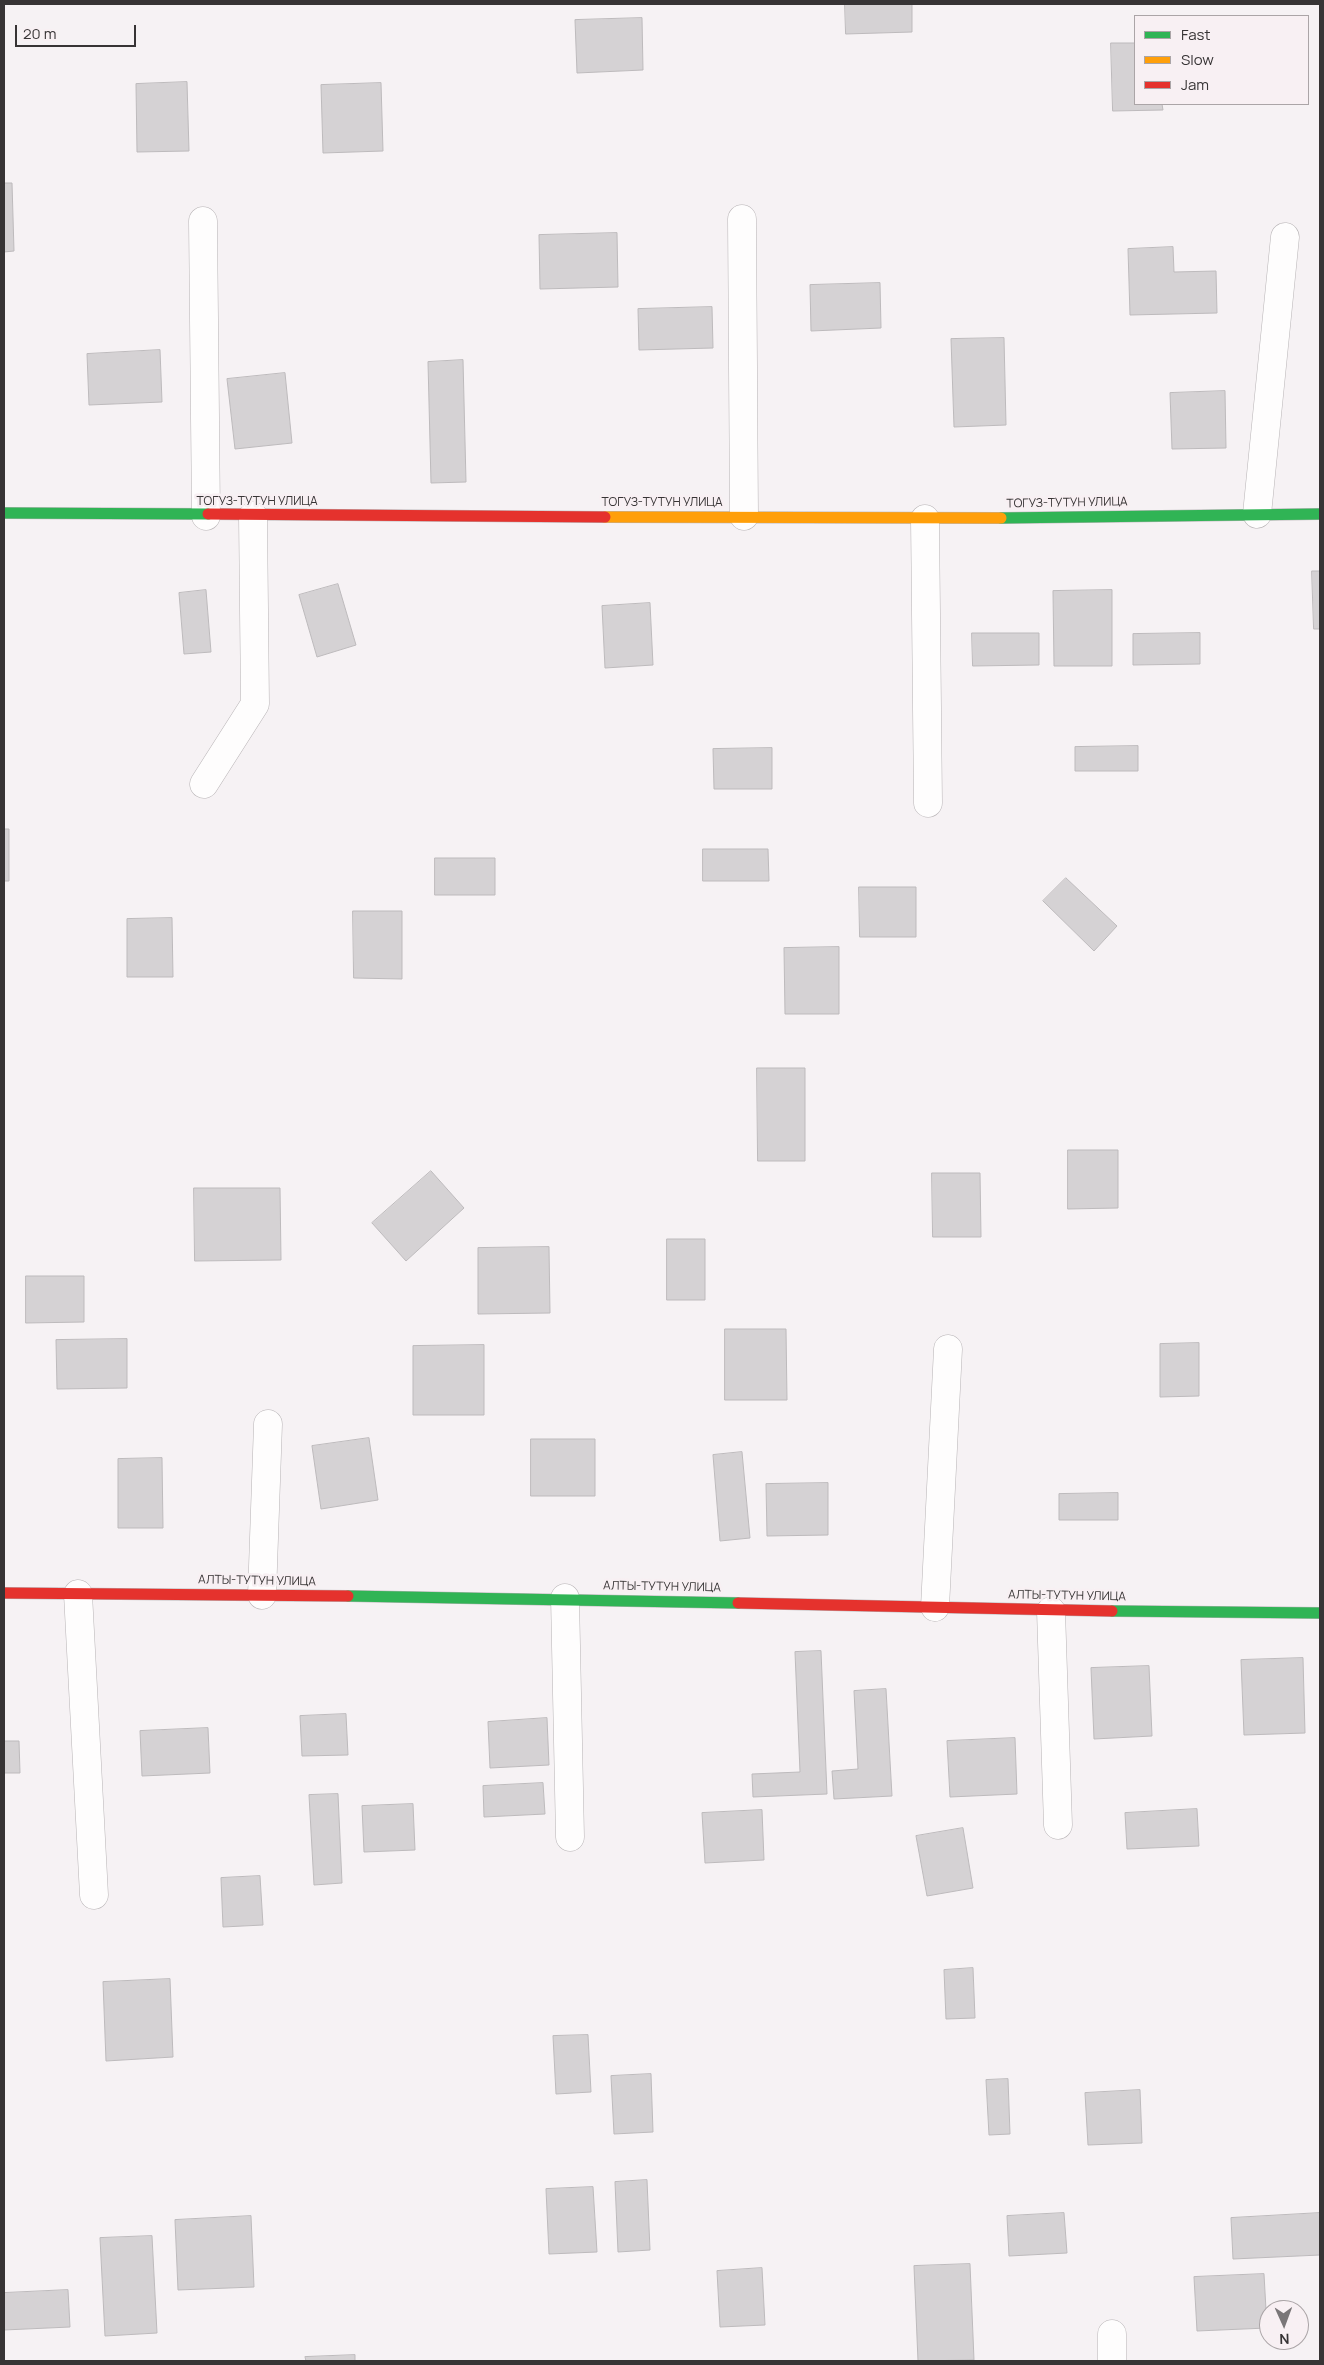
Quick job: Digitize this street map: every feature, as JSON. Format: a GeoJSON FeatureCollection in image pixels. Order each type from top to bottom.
{"type":"FeatureCollection","features":[{"type":"Feature","properties":{"kind":"street"},"geometry":{"type":"LineString","coordinates":[[742,219],[744,516]]}},
{"type":"Feature","properties":{"kind":"street"},"geometry":{"type":"LineString","coordinates":[[203,220],[206,516]]}},
{"type":"Feature","properties":{"kind":"street"},"geometry":{"type":"LineString","coordinates":[[1257,514],[1285,237]]}},
{"type":"Feature","properties":{"kind":"street","name":"ТОГУЗ-ТУТУН УЛИЦА"},"geometry":{"type":"LineString","coordinates":[[4,513],[206,516],[744,516],[925,519],[1320,514]]}},
{"type":"Feature","properties":{"kind":"street"},"geometry":{"type":"LineString","coordinates":[[204,784],[255,704],[253,516]]}},
{"type":"Feature","properties":{"kind":"street"},"geometry":{"type":"LineString","coordinates":[[925,519],[928,803]]}},
{"type":"Feature","properties":{"kind":"street"},"geometry":{"type":"LineString","coordinates":[[935,1607],[948,1349]]}},
{"type":"Feature","properties":{"kind":"street"},"geometry":{"type":"LineString","coordinates":[[262,1595],[268,1424]]}},
{"type":"Feature","properties":{"kind":"street","name":"АЛТЫ-ТУТУН УЛИЦА"},"geometry":{"type":"LineString","coordinates":[[4,1593],[565,1598],[1050,1611],[1320,1613]]}},
{"type":"Feature","properties":{"kind":"street"},"geometry":{"type":"LineString","coordinates":[[78,1594],[94,1895]]}},
{"type":"Feature","properties":{"kind":"street"},"geometry":{"type":"LineString","coordinates":[[565,1598],[570,1838]]}},
{"type":"Feature","properties":{"kind":"street"},"geometry":{"type":"LineString","coordinates":[[1050,1611],[1058,1825]]}},
{"type":"Feature","properties":{"kind":"street"},"geometry":{"type":"LineString","coordinates":[[1112,2334],[1112,2361]]}},
{"type":"Feature","properties":{"kind":"building"},"geometry":{"type":"Polygon","coordinates":[[[845,4],[912,4],[912,32],[846,34],[845,4]]]}},
{"type":"Feature","properties":{"kind":"building"},"geometry":{"type":"Polygon","coordinates":[[[642,18],[643,70],[577,73],[575,20],[642,18]]]}},
{"type":"Feature","properties":{"kind":"building"},"geometry":{"type":"Polygon","coordinates":[[[1111,43],[1134,43],[1134,105],[1162,105],[1163,110],[1113,111],[1111,43]]]}},
{"type":"Feature","properties":{"kind":"building"},"geometry":{"type":"Polygon","coordinates":[[[187,82],[189,151],[137,152],[136,84],[187,82]]]}},
{"type":"Feature","properties":{"kind":"building"},"geometry":{"type":"Polygon","coordinates":[[[381,83],[383,151],[323,153],[321,85],[381,83]]]}},
{"type":"Feature","properties":{"kind":"building"},"geometry":{"type":"Polygon","coordinates":[[[4,183],[12,183],[14,251],[4,252],[4,183]]]}},
{"type":"Feature","properties":{"kind":"building"},"geometry":{"type":"Polygon","coordinates":[[[617,233],[618,287],[540,289],[539,235],[617,233]]]}},
{"type":"Feature","properties":{"kind":"building"},"geometry":{"type":"Polygon","coordinates":[[[1173,247],[1174,272],[1216,271],[1217,313],[1130,315],[1128,249],[1173,247]]]}},
{"type":"Feature","properties":{"kind":"building"},"geometry":{"type":"Polygon","coordinates":[[[880,283],[881,328],[811,331],[810,285],[880,283]]]}},
{"type":"Feature","properties":{"kind":"building"},"geometry":{"type":"Polygon","coordinates":[[[712,307],[713,348],[639,350],[638,309],[712,307]]]}},
{"type":"Feature","properties":{"kind":"building"},"geometry":{"type":"Polygon","coordinates":[[[1004,338],[1006,425],[954,427],[951,339],[1004,338]]]}},
{"type":"Feature","properties":{"kind":"building"},"geometry":{"type":"Polygon","coordinates":[[[160,350],[162,402],[89,405],[87,354],[160,350]]]}},
{"type":"Feature","properties":{"kind":"building"},"geometry":{"type":"Polygon","coordinates":[[[463,360],[466,482],[431,483],[428,362],[463,360]]]}},
{"type":"Feature","properties":{"kind":"building"},"geometry":{"type":"Polygon","coordinates":[[[285,373],[292,443],[235,449],[227,379],[285,373]]]}},
{"type":"Feature","properties":{"kind":"building"},"geometry":{"type":"Polygon","coordinates":[[[1225,391],[1226,448],[1172,449],[1170,393],[1225,391]]]}},
{"type":"Feature","properties":{"kind":"building"},"geometry":{"type":"Polygon","coordinates":[[[1312,571],[1320,571],[1320,629],[1314,629],[1312,571]]]}},
{"type":"Feature","properties":{"kind":"building"},"geometry":{"type":"Polygon","coordinates":[[[338,584],[356,645],[317,657],[299,595],[338,584]]]}},
{"type":"Feature","properties":{"kind":"building"},"geometry":{"type":"Polygon","coordinates":[[[206,590],[211,652],[184,654],[179,593],[206,590]]]}},
{"type":"Feature","properties":{"kind":"building"},"geometry":{"type":"Polygon","coordinates":[[[1112,590],[1112,666],[1054,666],[1053,591],[1112,590]]]}},
{"type":"Feature","properties":{"kind":"building"},"geometry":{"type":"Polygon","coordinates":[[[650,603],[653,665],[605,668],[602,606],[650,603]]]}},
{"type":"Feature","properties":{"kind":"building"},"geometry":{"type":"Polygon","coordinates":[[[972,633],[1039,633],[1039,665],[973,666],[972,633]]]}},
{"type":"Feature","properties":{"kind":"building"},"geometry":{"type":"Polygon","coordinates":[[[1200,633],[1200,664],[1133,665],[1133,634],[1200,633]]]}},
{"type":"Feature","properties":{"kind":"building"},"geometry":{"type":"Polygon","coordinates":[[[1138,746],[1138,771],[1075,771],[1075,747],[1138,746]]]}},
{"type":"Feature","properties":{"kind":"building"},"geometry":{"type":"Polygon","coordinates":[[[772,748],[772,789],[714,789],[713,749],[772,748]]]}},
{"type":"Feature","properties":{"kind":"building"},"geometry":{"type":"Polygon","coordinates":[[[4,829],[9,829],[9,881],[4,881],[4,829]]]}},
{"type":"Feature","properties":{"kind":"building"},"geometry":{"type":"Polygon","coordinates":[[[703,849],[768,849],[769,881],[703,881],[703,849]]]}},
{"type":"Feature","properties":{"kind":"building"},"geometry":{"type":"Polygon","coordinates":[[[435,858],[495,858],[495,895],[435,895],[435,858]]]}},
{"type":"Feature","properties":{"kind":"building"},"geometry":{"type":"Polygon","coordinates":[[[1066,878],[1117,926],[1094,951],[1043,901],[1066,878]]]}},
{"type":"Feature","properties":{"kind":"building"},"geometry":{"type":"Polygon","coordinates":[[[859,887],[916,887],[916,937],[860,937],[859,887]]]}},
{"type":"Feature","properties":{"kind":"building"},"geometry":{"type":"Polygon","coordinates":[[[353,911],[402,911],[402,979],[354,978],[353,911]]]}},
{"type":"Feature","properties":{"kind":"building"},"geometry":{"type":"Polygon","coordinates":[[[172,918],[173,977],[127,977],[127,919],[172,918]]]}},
{"type":"Feature","properties":{"kind":"building"},"geometry":{"type":"Polygon","coordinates":[[[839,947],[839,1014],[785,1014],[784,948],[839,947]]]}},
{"type":"Feature","properties":{"kind":"building"},"geometry":{"type":"Polygon","coordinates":[[[757,1068],[805,1068],[805,1161],[758,1161],[757,1068]]]}},
{"type":"Feature","properties":{"kind":"building"},"geometry":{"type":"Polygon","coordinates":[[[1068,1150],[1118,1150],[1118,1208],[1068,1209],[1068,1150]]]}},
{"type":"Feature","properties":{"kind":"building"},"geometry":{"type":"Polygon","coordinates":[[[431,1171],[464,1208],[406,1261],[372,1223],[431,1171]]]}},
{"type":"Feature","properties":{"kind":"building"},"geometry":{"type":"Polygon","coordinates":[[[932,1173],[980,1173],[981,1237],[933,1237],[932,1173]]]}},
{"type":"Feature","properties":{"kind":"building"},"geometry":{"type":"Polygon","coordinates":[[[194,1188],[280,1188],[281,1260],[195,1261],[194,1188]]]}},
{"type":"Feature","properties":{"kind":"building"},"geometry":{"type":"Polygon","coordinates":[[[667,1239],[705,1239],[705,1300],[667,1300],[667,1239]]]}},
{"type":"Feature","properties":{"kind":"building"},"geometry":{"type":"Polygon","coordinates":[[[549,1247],[550,1313],[478,1314],[478,1248],[549,1247]]]}},
{"type":"Feature","properties":{"kind":"building"},"geometry":{"type":"Polygon","coordinates":[[[26,1276],[84,1276],[84,1322],[26,1323],[26,1276]]]}},
{"type":"Feature","properties":{"kind":"building"},"geometry":{"type":"Polygon","coordinates":[[[725,1329],[786,1329],[787,1400],[725,1400],[725,1329]]]}},
{"type":"Feature","properties":{"kind":"building"},"geometry":{"type":"Polygon","coordinates":[[[127,1339],[127,1388],[57,1389],[56,1340],[127,1339]]]}},
{"type":"Feature","properties":{"kind":"building"},"geometry":{"type":"Polygon","coordinates":[[[1199,1343],[1199,1396],[1160,1397],[1160,1344],[1199,1343]]]}},
{"type":"Feature","properties":{"kind":"building"},"geometry":{"type":"Polygon","coordinates":[[[484,1345],[484,1415],[413,1415],[413,1346],[484,1345]]]}},
{"type":"Feature","properties":{"kind":"building"},"geometry":{"type":"Polygon","coordinates":[[[369,1438],[378,1500],[321,1509],[312,1446],[369,1438]]]}},
{"type":"Feature","properties":{"kind":"building"},"geometry":{"type":"Polygon","coordinates":[[[531,1439],[595,1439],[595,1496],[531,1496],[531,1439]]]}},
{"type":"Feature","properties":{"kind":"building"},"geometry":{"type":"Polygon","coordinates":[[[742,1452],[750,1538],[720,1541],[713,1455],[742,1452]]]}},
{"type":"Feature","properties":{"kind":"building"},"geometry":{"type":"Polygon","coordinates":[[[162,1458],[163,1528],[118,1528],[118,1459],[162,1458]]]}},
{"type":"Feature","properties":{"kind":"building"},"geometry":{"type":"Polygon","coordinates":[[[828,1483],[828,1535],[767,1536],[766,1484],[828,1483]]]}},
{"type":"Feature","properties":{"kind":"building"},"geometry":{"type":"Polygon","coordinates":[[[1118,1493],[1118,1520],[1059,1520],[1059,1494],[1118,1493]]]}},
{"type":"Feature","properties":{"kind":"building"},"geometry":{"type":"Polygon","coordinates":[[[821,1651],[827,1794],[753,1797],[752,1774],[800,1772],[795,1652],[821,1651]]]}},
{"type":"Feature","properties":{"kind":"building"},"geometry":{"type":"Polygon","coordinates":[[[1303,1658],[1305,1733],[1244,1735],[1241,1660],[1303,1658]]]}},
{"type":"Feature","properties":{"kind":"building"},"geometry":{"type":"Polygon","coordinates":[[[1149,1666],[1152,1736],[1094,1739],[1091,1668],[1149,1666]]]}},
{"type":"Feature","properties":{"kind":"building"},"geometry":{"type":"Polygon","coordinates":[[[886,1689],[892,1796],[834,1799],[832,1771],[858,1769],[854,1691],[886,1689]]]}},
{"type":"Feature","properties":{"kind":"building"},"geometry":{"type":"Polygon","coordinates":[[[346,1714],[348,1755],[302,1756],[300,1716],[346,1714]]]}},
{"type":"Feature","properties":{"kind":"building"},"geometry":{"type":"Polygon","coordinates":[[[547,1718],[549,1765],[490,1768],[488,1722],[547,1718]]]}},
{"type":"Feature","properties":{"kind":"building"},"geometry":{"type":"Polygon","coordinates":[[[208,1728],[210,1773],[142,1776],[140,1731],[208,1728]]]}},
{"type":"Feature","properties":{"kind":"building"},"geometry":{"type":"Polygon","coordinates":[[[1015,1738],[1017,1794],[950,1797],[947,1741],[1015,1738]]]}},
{"type":"Feature","properties":{"kind":"building"},"geometry":{"type":"Polygon","coordinates":[[[4,1741],[19,1741],[20,1773],[4,1773],[4,1741]]]}},
{"type":"Feature","properties":{"kind":"building"},"geometry":{"type":"Polygon","coordinates":[[[543,1783],[545,1814],[484,1817],[483,1786],[543,1783]]]}},
{"type":"Feature","properties":{"kind":"building"},"geometry":{"type":"Polygon","coordinates":[[[338,1794],[342,1883],[314,1885],[309,1795],[338,1794]]]}},
{"type":"Feature","properties":{"kind":"building"},"geometry":{"type":"Polygon","coordinates":[[[413,1804],[415,1850],[364,1852],[362,1806],[413,1804]]]}},
{"type":"Feature","properties":{"kind":"building"},"geometry":{"type":"Polygon","coordinates":[[[1197,1809],[1199,1846],[1127,1849],[1125,1813],[1197,1809]]]}},
{"type":"Feature","properties":{"kind":"building"},"geometry":{"type":"Polygon","coordinates":[[[762,1810],[764,1860],[705,1863],[702,1813],[762,1810]]]}},
{"type":"Feature","properties":{"kind":"building"},"geometry":{"type":"Polygon","coordinates":[[[963,1828],[973,1888],[927,1896],[916,1836],[963,1828]]]}},
{"type":"Feature","properties":{"kind":"building"},"geometry":{"type":"Polygon","coordinates":[[[260,1876],[263,1925],[223,1927],[221,1878],[260,1876]]]}},
{"type":"Feature","properties":{"kind":"building"},"geometry":{"type":"Polygon","coordinates":[[[973,1968],[975,2018],[946,2019],[944,1970],[973,1968]]]}},
{"type":"Feature","properties":{"kind":"building"},"geometry":{"type":"Polygon","coordinates":[[[170,1979],[173,2057],[106,2061],[103,1982],[170,1979]]]}},
{"type":"Feature","properties":{"kind":"building"},"geometry":{"type":"Polygon","coordinates":[[[588,2035],[591,2092],[556,2094],[553,2036],[588,2035]]]}},
{"type":"Feature","properties":{"kind":"building"},"geometry":{"type":"Polygon","coordinates":[[[651,2074],[653,2132],[614,2134],[611,2076],[651,2074]]]}},
{"type":"Feature","properties":{"kind":"building"},"geometry":{"type":"Polygon","coordinates":[[[1008,2079],[1010,2134],[989,2135],[986,2080],[1008,2079]]]}},
{"type":"Feature","properties":{"kind":"building"},"geometry":{"type":"Polygon","coordinates":[[[1140,2090],[1142,2143],[1088,2145],[1085,2093],[1140,2090]]]}},
{"type":"Feature","properties":{"kind":"building"},"geometry":{"type":"Polygon","coordinates":[[[647,2180],[650,2250],[618,2252],[615,2182],[647,2180]]]}},
{"type":"Feature","properties":{"kind":"building"},"geometry":{"type":"Polygon","coordinates":[[[593,2187],[597,2252],[549,2254],[546,2189],[593,2187]]]}},
{"type":"Feature","properties":{"kind":"building"},"geometry":{"type":"Polygon","coordinates":[[[1064,2213],[1067,2253],[1009,2256],[1007,2216],[1064,2213]]]}},
{"type":"Feature","properties":{"kind":"building"},"geometry":{"type":"Polygon","coordinates":[[[1320,2213],[1320,2255],[1233,2259],[1231,2218],[1320,2213]]]}},
{"type":"Feature","properties":{"kind":"building"},"geometry":{"type":"Polygon","coordinates":[[[251,2216],[254,2287],[178,2290],[175,2220],[251,2216]]]}},
{"type":"Feature","properties":{"kind":"building"},"geometry":{"type":"Polygon","coordinates":[[[152,2236],[157,2333],[105,2336],[100,2238],[152,2236]]]}},
{"type":"Feature","properties":{"kind":"building"},"geometry":{"type":"Polygon","coordinates":[[[970,2264],[974,2360],[918,2361],[914,2266],[970,2264]]]}},
{"type":"Feature","properties":{"kind":"building"},"geometry":{"type":"Polygon","coordinates":[[[762,2268],[765,2325],[720,2327],[717,2271],[762,2268]]]}},
{"type":"Feature","properties":{"kind":"building"},"geometry":{"type":"Polygon","coordinates":[[[1264,2274],[1265,2300],[1259,2300],[1259,2328],[1197,2331],[1194,2277],[1264,2274]]]}},
{"type":"Feature","properties":{"kind":"building"},"geometry":{"type":"Polygon","coordinates":[[[68,2290],[70,2327],[4,2330],[4,2293],[68,2290]]]}},
{"type":"Feature","properties":{"kind":"building"},"geometry":{"type":"Polygon","coordinates":[[[355,2355],[355,2361],[306,2361],[305,2357],[355,2355]]]}},
{"type":"Feature","properties":{"kind":"traffic: fast"},"geometry":{"type":"LineString","coordinates":[[4,513],[208,514]]}},
{"type":"Feature","properties":{"kind":"traffic: fast"},"geometry":{"type":"LineString","coordinates":[[1001,518],[1320,514]]}},
{"type":"Feature","properties":{"kind":"traffic: fast"},"geometry":{"type":"LineString","coordinates":[[348,1596],[738,1603]]}},
{"type":"Feature","properties":{"kind":"traffic: fast"},"geometry":{"type":"LineString","coordinates":[[1112,1611],[1320,1613]]}},
{"type":"Feature","properties":{"kind":"traffic: slow"},"geometry":{"type":"LineString","coordinates":[[605,517],[1001,518]]}},
{"type":"Feature","properties":{"kind":"traffic: jam"},"geometry":{"type":"LineString","coordinates":[[208,514],[605,517]]}},
{"type":"Feature","properties":{"kind":"traffic: jam"},"geometry":{"type":"LineString","coordinates":[[4,1593],[348,1596]]}},
{"type":"Feature","properties":{"kind":"traffic: jam"},"geometry":{"type":"LineString","coordinates":[[738,1603],[1112,1611]]}}]}
